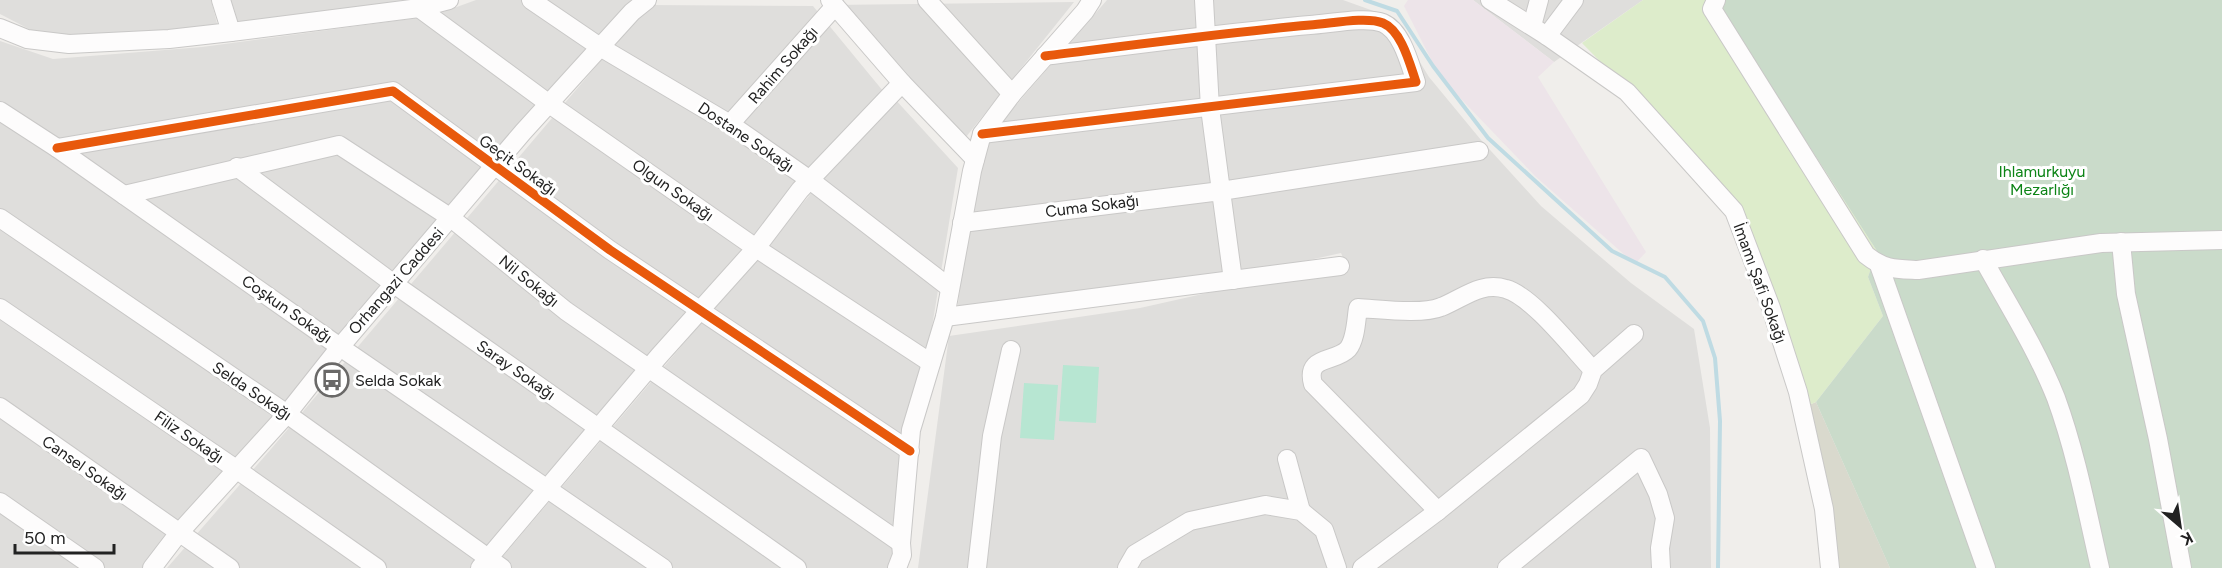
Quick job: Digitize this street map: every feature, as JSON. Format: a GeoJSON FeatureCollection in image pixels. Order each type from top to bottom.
{"type":"FeatureCollection","features":[{"type":"Feature","properties":{"kind":"street"},"geometry":{"type":"LineString","coordinates":[[221,0],[231,32]]}},
{"type":"Feature","properties":{"kind":"street"},"geometry":{"type":"LineString","coordinates":[[0,28],[27,39],[69,44],[169,39],[419,8],[449,0]]}},
{"type":"Feature","properties":{"kind":"street","name":"Dostane Sokağı"},"geometry":{"type":"LineString","coordinates":[[531,0],[600,47],[730,124],[810,180],[950,288]]}},
{"type":"Feature","properties":{"kind":"street","name":"Orhangazi Caddesi"},"geometry":{"type":"LineString","coordinates":[[152,568],[178,534],[287,414],[340,347],[548,103],[632,12],[646,0]]}},
{"type":"Feature","properties":{"kind":"street"},"geometry":{"type":"LineString","coordinates":[[927,0],[1012,94]]}},
{"type":"Feature","properties":{"kind":"street"},"geometry":{"type":"LineString","coordinates":[[897,568],[902,555],[901,543],[912,430],[945,317],[962,223],[982,134],[1012,94],[1092,0]]}},
{"type":"Feature","properties":{"kind":"street"},"geometry":{"type":"LineString","coordinates":[[1204,0],[1208,36],[1210,108],[1233,280]]}},
{"type":"Feature","properties":{"kind":"street","name":"İmamı Şafi Sokağı"},"geometry":{"type":"LineString","coordinates":[[1490,0],[1540,31],[1628,92],[1734,211],[1771,308],[1798,392],[1824,509],[1830,568]]}},
{"type":"Feature","properties":{"kind":"street"},"geometry":{"type":"LineString","coordinates":[[1539,0],[1540,31]]}},
{"type":"Feature","properties":{"kind":"street"},"geometry":{"type":"LineString","coordinates":[[1540,31],[1574,0]]}},
{"type":"Feature","properties":{"kind":"street"},"geometry":{"type":"LineString","coordinates":[[1716,0],[1712,9],[1866,255],[1879,265],[1893,269],[1918,270],[2102,243],[2222,240]]}},
{"type":"Feature","properties":{"kind":"street"},"geometry":{"type":"LineString","coordinates":[[832,3],[902,83],[975,159]]}},
{"type":"Feature","properties":{"kind":"street","name":"Rahim Sokağı"},"geometry":{"type":"LineString","coordinates":[[730,124],[832,3]]}},
{"type":"Feature","properties":{"kind":"street","name":"Olgun Sokağı"},"geometry":{"type":"LineString","coordinates":[[419,8],[548,103],[756,248],[932,363]]}},
{"type":"Feature","properties":{"kind":"street"},"geometry":{"type":"LineString","coordinates":[[982,134],[1416,82],[1398,36],[1384,23],[1363,21],[1208,36],[1045,56]]}},
{"type":"Feature","properties":{"kind":"street"},"geometry":{"type":"LineString","coordinates":[[490,565],[546,488],[756,248],[810,180],[902,83]]}},
{"type":"Feature","properties":{"kind":"street","name":"Geçit Sokağı"},"geometry":{"type":"LineString","coordinates":[[57,148],[393,91],[610,250],[910,451]]}},
{"type":"Feature","properties":{"kind":"street","name":"Coşkun Sokağı"},"geometry":{"type":"LineString","coordinates":[[0,111],[57,148],[340,347],[663,568]]}},
{"type":"Feature","properties":{"kind":"street","name":"Nil Sokağı"},"geometry":{"type":"LineString","coordinates":[[124,195],[339,145],[451,218],[566,311],[648,370],[901,543]]}},
{"type":"Feature","properties":{"kind":"street","name":"Cuma Sokağı"},"geometry":{"type":"LineString","coordinates":[[962,223],[1221,191],[1479,151]]}},
{"type":"Feature","properties":{"kind":"street","name":"Saray Sokağı"},"geometry":{"type":"LineString","coordinates":[[237,167],[394,284],[797,568]]}},
{"type":"Feature","properties":{"kind":"street","name":"Selda Sokağı"},"geometry":{"type":"LineString","coordinates":[[0,218],[287,414],[490,565]]}},
{"type":"Feature","properties":{"kind":"street"},"geometry":{"type":"LineString","coordinates":[[2121,242],[2126,294],[2158,439],[2182,568]]}},
{"type":"Feature","properties":{"kind":"street"},"geometry":{"type":"LineString","coordinates":[[1983,259],[2042,366],[2055,396],[2074,456],[2100,568]]}},
{"type":"Feature","properties":{"kind":"street"},"geometry":{"type":"LineString","coordinates":[[1879,265],[1986,568]]}},
{"type":"Feature","properties":{"kind":"street"},"geometry":{"type":"LineString","coordinates":[[945,317],[1340,266]]}},
{"type":"Feature","properties":{"kind":"street"},"geometry":{"type":"LineString","coordinates":[[1438,511],[1313,384],[1312,372],[1315,366],[1349,348],[1358,308],[1424,311],[1440,308],[1486,287],[1506,289],[1526,299],[1593,370]]}},
{"type":"Feature","properties":{"kind":"street","name":"Filiz Sokağı"},"geometry":{"type":"LineString","coordinates":[[0,308],[377,568]]}},
{"type":"Feature","properties":{"kind":"street"},"geometry":{"type":"LineString","coordinates":[[1362,568],[1438,511],[1581,395],[1593,370],[1634,334]]}},
{"type":"Feature","properties":{"kind":"street"},"geometry":{"type":"LineString","coordinates":[[977,568],[993,436],[1011,350]]}},
{"type":"Feature","properties":{"kind":"street","name":"Cansel Sokağı"},"geometry":{"type":"LineString","coordinates":[[0,407],[178,534],[230,568]]}},
{"type":"Feature","properties":{"kind":"street"},"geometry":{"type":"LineString","coordinates":[[1507,568],[1641,458],[1658,494],[1665,518],[1660,548],[1661,568]]}},
{"type":"Feature","properties":{"kind":"street"},"geometry":{"type":"LineString","coordinates":[[1287,459],[1301,511]]}},
{"type":"Feature","properties":{"kind":"street"},"geometry":{"type":"LineString","coordinates":[[0,502],[94,568]]}},
{"type":"Feature","properties":{"kind":"street"},"geometry":{"type":"LineString","coordinates":[[1127,568],[1135,554],[1190,521],[1265,505],[1301,511],[1324,530],[1337,568]]}},
{"type":"Feature","properties":{"kind":"shaded area"},"geometry":{"type":"Polygon","coordinates":[[[0,0],[211,0],[218,27],[54,42],[0,14],[0,0]]]}},
{"type":"Feature","properties":{"kind":"shaded area"},"geometry":{"type":"Polygon","coordinates":[[[229,0],[405,0],[237,25],[229,0]]]}},
{"type":"Feature","properties":{"kind":"shaded area"},"geometry":{"type":"Polygon","coordinates":[[[476,0],[631,0],[382,286],[258,437],[144,568],[0,568],[0,41],[53,59],[202,47],[432,16],[476,0]]]}},
{"type":"Feature","properties":{"kind":"shaded area"},"geometry":{"type":"Polygon","coordinates":[[[1107,0],[1343,0],[1393,18],[1429,77],[1481,140],[1541,206],[1631,283],[1694,329],[1710,428],[1711,568],[918,568],[949,336],[1140,308],[1225,289],[1349,271],[1341,253],[1214,281],[956,321],[972,182],[990,135],[1107,0]]]}},
{"type":"Feature","properties":{"kind":"shaded area"},"geometry":{"type":"Polygon","coordinates":[[[1408,0],[1473,0],[1554,62],[1538,77],[1646,252],[1635,264],[1535,176],[1440,77],[1404,6],[1408,0]]]}},
{"type":"Feature","properties":{"kind":"shaded area"},"geometry":{"type":"Polygon","coordinates":[[[1473,0],[1643,0],[1554,62],[1473,0]]]}},
{"type":"Feature","properties":{"kind":"shaded area"},"geometry":{"type":"Polygon","coordinates":[[[1074,2],[958,147],[832,5],[1074,2]]]}},
{"type":"Feature","properties":{"kind":"shaded area"},"geometry":{"type":"Polygon","coordinates":[[[648,5],[813,6],[883,91],[481,568],[167,568],[271,449],[648,5]]]}},
{"type":"Feature","properties":{"kind":"shaded area"},"geometry":{"type":"Polygon","coordinates":[[[893,97],[958,168],[931,333],[899,568],[493,568],[893,97]]]}},
{"type":"Feature","properties":{"kind":"shaded area"},"geometry":{"type":"Polygon","coordinates":[[[1816,402],[1890,568],[1831,568],[1804,407],[1816,402]]]}},
{"type":"Feature","properties":{"kind":"green space"},"geometry":{"type":"Polygon","coordinates":[[[1643,0],[1719,0],[1730,24],[1877,251],[1868,277],[1883,316],[1816,402],[1804,407],[1768,271],[1676,139],[1582,43],[1643,0]]]}},
{"type":"Feature","properties":{"kind":"green space","name":"Ihlamurkuyu Mezarlığı"},"geometry":{"type":"Polygon","coordinates":[[[1719,0],[2222,0],[2222,568],[1890,568],[1816,402],[1883,316],[1868,277],[1877,251],[1730,24],[1719,0]]]}},
{"type":"Feature","properties":{"kind":"green space"},"geometry":{"type":"Polygon","coordinates":[[[1063,365],[1099,367],[1096,423],[1059,421],[1063,365]]]}},
{"type":"Feature","properties":{"kind":"green space"},"geometry":{"type":"Polygon","coordinates":[[[1024,383],[1058,385],[1054,440],[1020,438],[1024,383]]]}},
{"type":"Feature","properties":{"kind":"waterway"},"geometry":{"type":"LineString","coordinates":[[1365,0],[1397,11],[1433,66],[1488,138],[1612,251],[1665,277],[1703,321],[1715,358],[1720,421],[1718,568]]}},
{"type":"Feature","properties":{"kind":"cycle path"},"geometry":{"type":"LineString","coordinates":[[982,134],[1416,82],[1404,49],[1395,33],[1383,23],[1367,20],[1045,56]]}},
{"type":"Feature","properties":{"kind":"cycle path"},"geometry":{"type":"LineString","coordinates":[[57,148],[393,91],[610,250],[910,451]]}},
{"type":"Feature","properties":{"kind":"place","name":"Selda Sokak"},"geometry":{"type":"Point","coordinates":[332,380]}}]}
